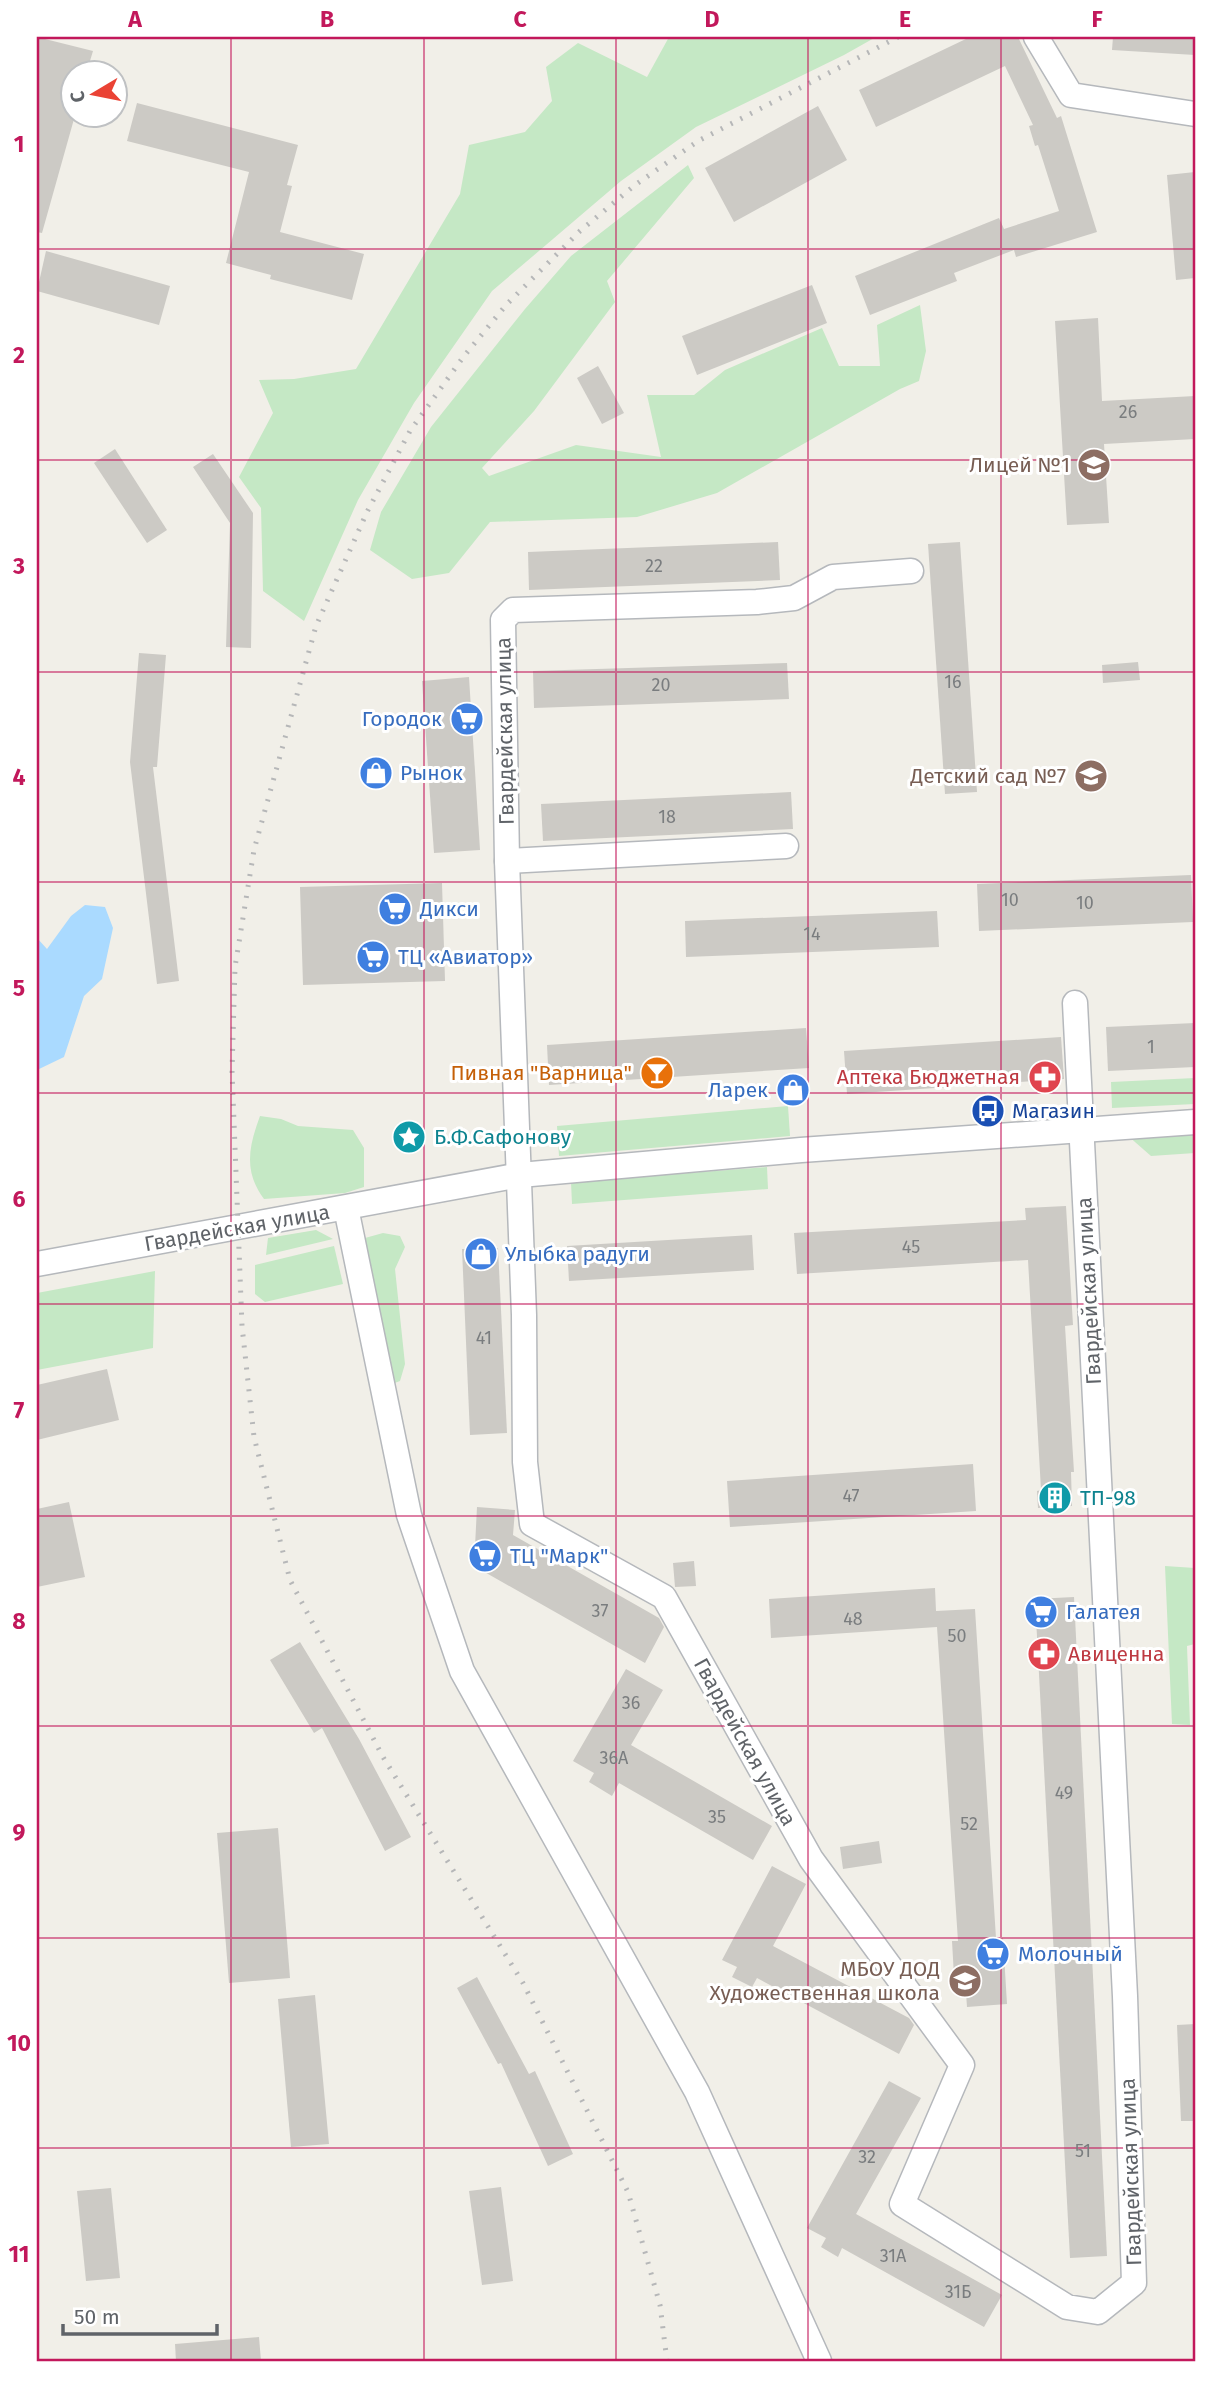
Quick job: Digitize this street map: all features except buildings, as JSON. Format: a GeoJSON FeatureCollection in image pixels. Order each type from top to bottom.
{"type":"FeatureCollection","features":[{"type":"Feature","properties":{"kind":"street"},"geometry":{"type":"LineString","coordinates":[[1036,37],[1071,95],[1195,114]]}},
{"type":"Feature","properties":{"kind":"street","name":"Гвардейская улица"},"geometry":{"type":"LineString","coordinates":[[911,571],[833,577],[794,598],[757,602],[513,610],[503,620],[507,861],[524,1315],[525,1462],[532,1524],[664,1597],[811,1859],[962,2065],[902,2204],[1067,2307],[1098,2312],[1134,2283],[1124,1968],[1075,1003]]}},
{"type":"Feature","properties":{"kind":"street"},"geometry":{"type":"LineString","coordinates":[[507,861],[786,846]]}},
{"type":"Feature","properties":{"kind":"street","name":"Гвардейская улица"},"geometry":{"type":"LineString","coordinates":[[37,1264],[520,1175],[1195,1122]]}},
{"type":"Feature","properties":{"kind":"street"},"geometry":{"type":"LineString","coordinates":[[346,1208],[409,1515],[462,1671],[697,2092],[819,2361]]}},
{"type":"Feature","properties":{"kind":"green space"},"geometry":{"type":"Polygon","coordinates":[[[669,37],[876,37],[696,127],[621,181],[492,291],[414,403],[358,500],[304,621],[263,591],[261,508],[239,477],[273,413],[259,380],[294,379],[356,369],[460,194],[469,145],[525,132],[552,101],[546,67],[578,43],[647,77],[669,37]]]}},
{"type":"Feature","properties":{"kind":"green space"},"geometry":{"type":"Polygon","coordinates":[[[688,165],[694,178],[607,281],[615,302],[534,411],[482,468],[489,476],[576,445],[661,457],[647,395],[694,395],[725,370],[822,328],[839,366],[880,366],[877,325],[920,305],[926,351],[919,381],[900,389],[717,493],[637,517],[490,522],[449,573],[412,579],[370,550],[381,512],[431,427],[525,309],[571,256],[688,165]]]}},
{"type":"Feature","properties":{"kind":"green space"},"geometry":{"type":"Polygon","coordinates":[[[1195,1078],[1195,1104],[1112,1108],[1111,1082],[1195,1078]]]}},
{"type":"Feature","properties":{"kind":"green space"},"geometry":{"type":"Polygon","coordinates":[[[788,1106],[790,1136],[559,1156],[557,1126],[788,1106]]]}},
{"type":"Feature","properties":{"kind":"green space"},"geometry":{"type":"Polygon","coordinates":[[[260,1116],[281,1119],[298,1126],[353,1130],[364,1148],[364,1187],[345,1193],[264,1199],[253,1178],[250,1158],[260,1116]]]}},
{"type":"Feature","properties":{"kind":"green space"},"geometry":{"type":"Polygon","coordinates":[[[1195,1130],[1195,1153],[1151,1156],[1127,1135],[1195,1130]]]}},
{"type":"Feature","properties":{"kind":"green space"},"geometry":{"type":"Polygon","coordinates":[[[767,1167],[768,1189],[572,1204],[571,1182],[767,1167]]]}},
{"type":"Feature","properties":{"kind":"green space"},"geometry":{"type":"Polygon","coordinates":[[[316,1230],[333,1239],[266,1255],[268,1238],[316,1230]]]}},
{"type":"Feature","properties":{"kind":"green space"},"geometry":{"type":"Polygon","coordinates":[[[383,1233],[400,1236],[405,1247],[395,1269],[405,1364],[400,1381],[392,1384],[365,1238],[383,1233]]]}},
{"type":"Feature","properties":{"kind":"green space"},"geometry":{"type":"Polygon","coordinates":[[[334,1246],[343,1284],[265,1302],[255,1294],[255,1265],[334,1246]]]}},
{"type":"Feature","properties":{"kind":"green space"},"geometry":{"type":"Polygon","coordinates":[[[155,1271],[153,1348],[37,1370],[37,1293],[155,1271]]]}},
{"type":"Feature","properties":{"kind":"green space"},"geometry":{"type":"Polygon","coordinates":[[[1165,1566],[1195,1568],[1195,1644],[1187,1646],[1190,1725],[1172,1724],[1165,1566]]]}},
{"type":"Feature","properties":{"kind":"water"},"geometry":{"type":"Polygon","coordinates":[[[85,905],[105,907],[113,928],[102,979],[84,996],[64,1057],[37,1070],[37,938],[47,949],[71,916],[85,905]]]}},
{"type":"Feature","properties":{"kind":"railway"},"geometry":{"type":"LineString","coordinates":[[667,2361],[660,2305],[628,2192],[523,1983],[383,1757],[290,1580],[254,1437],[242,1326],[232,1071],[235,967],[254,850],[316,626],[367,512],[410,431],[464,356],[507,304],[580,231],[635,185],[698,141],[898,37]]}},
{"type":"Feature","properties":{"kind":"place","name":"Лицей №1"},"geometry":{"type":"Point","coordinates":[1094,465]}},
{"type":"Feature","properties":{"kind":"place","name":"Городок"},"geometry":{"type":"Point","coordinates":[467,719]}},
{"type":"Feature","properties":{"kind":"place","name":"Рынок"},"geometry":{"type":"Point","coordinates":[376,773]}},
{"type":"Feature","properties":{"kind":"place","name":"Детский сад №7"},"geometry":{"type":"Point","coordinates":[1091,776]}},
{"type":"Feature","properties":{"kind":"place","name":"Дикси"},"geometry":{"type":"Point","coordinates":[395,909]}},
{"type":"Feature","properties":{"kind":"place","name":"ТЦ «Авиатор»"},"geometry":{"type":"Point","coordinates":[373,957]}},
{"type":"Feature","properties":{"kind":"place","name":"Пивная \"Варница\""},"geometry":{"type":"Point","coordinates":[657,1073]}},
{"type":"Feature","properties":{"kind":"place","name":"Аптека Бюджетная"},"geometry":{"type":"Point","coordinates":[1045,1077]}},
{"type":"Feature","properties":{"kind":"place","name":"Ларек"},"geometry":{"type":"Point","coordinates":[793,1090]}},
{"type":"Feature","properties":{"kind":"place","name":"Магазин"},"geometry":{"type":"Point","coordinates":[988,1111]}},
{"type":"Feature","properties":{"kind":"place","name":"Б.Ф.Сафонову"},"geometry":{"type":"Point","coordinates":[409,1137]}},
{"type":"Feature","properties":{"kind":"place","name":"Улыбка радуги"},"geometry":{"type":"Point","coordinates":[481,1254]}},
{"type":"Feature","properties":{"kind":"place","name":"ТП-98"},"geometry":{"type":"Point","coordinates":[1055,1498]}},
{"type":"Feature","properties":{"kind":"place","name":"ТЦ \"Марк\""},"geometry":{"type":"Point","coordinates":[485,1556]}},
{"type":"Feature","properties":{"kind":"place","name":"Галатея"},"geometry":{"type":"Point","coordinates":[1041,1612]}},
{"type":"Feature","properties":{"kind":"place","name":"Авиценна"},"geometry":{"type":"Point","coordinates":[1044,1654]}},
{"type":"Feature","properties":{"kind":"place","name":"Молочный"},"geometry":{"type":"Point","coordinates":[993,1954]}},
{"type":"Feature","properties":{"kind":"place","name":"МБОУ ДОД Художественная школа"},"geometry":{"type":"Point","coordinates":[965,1981]}}]}
